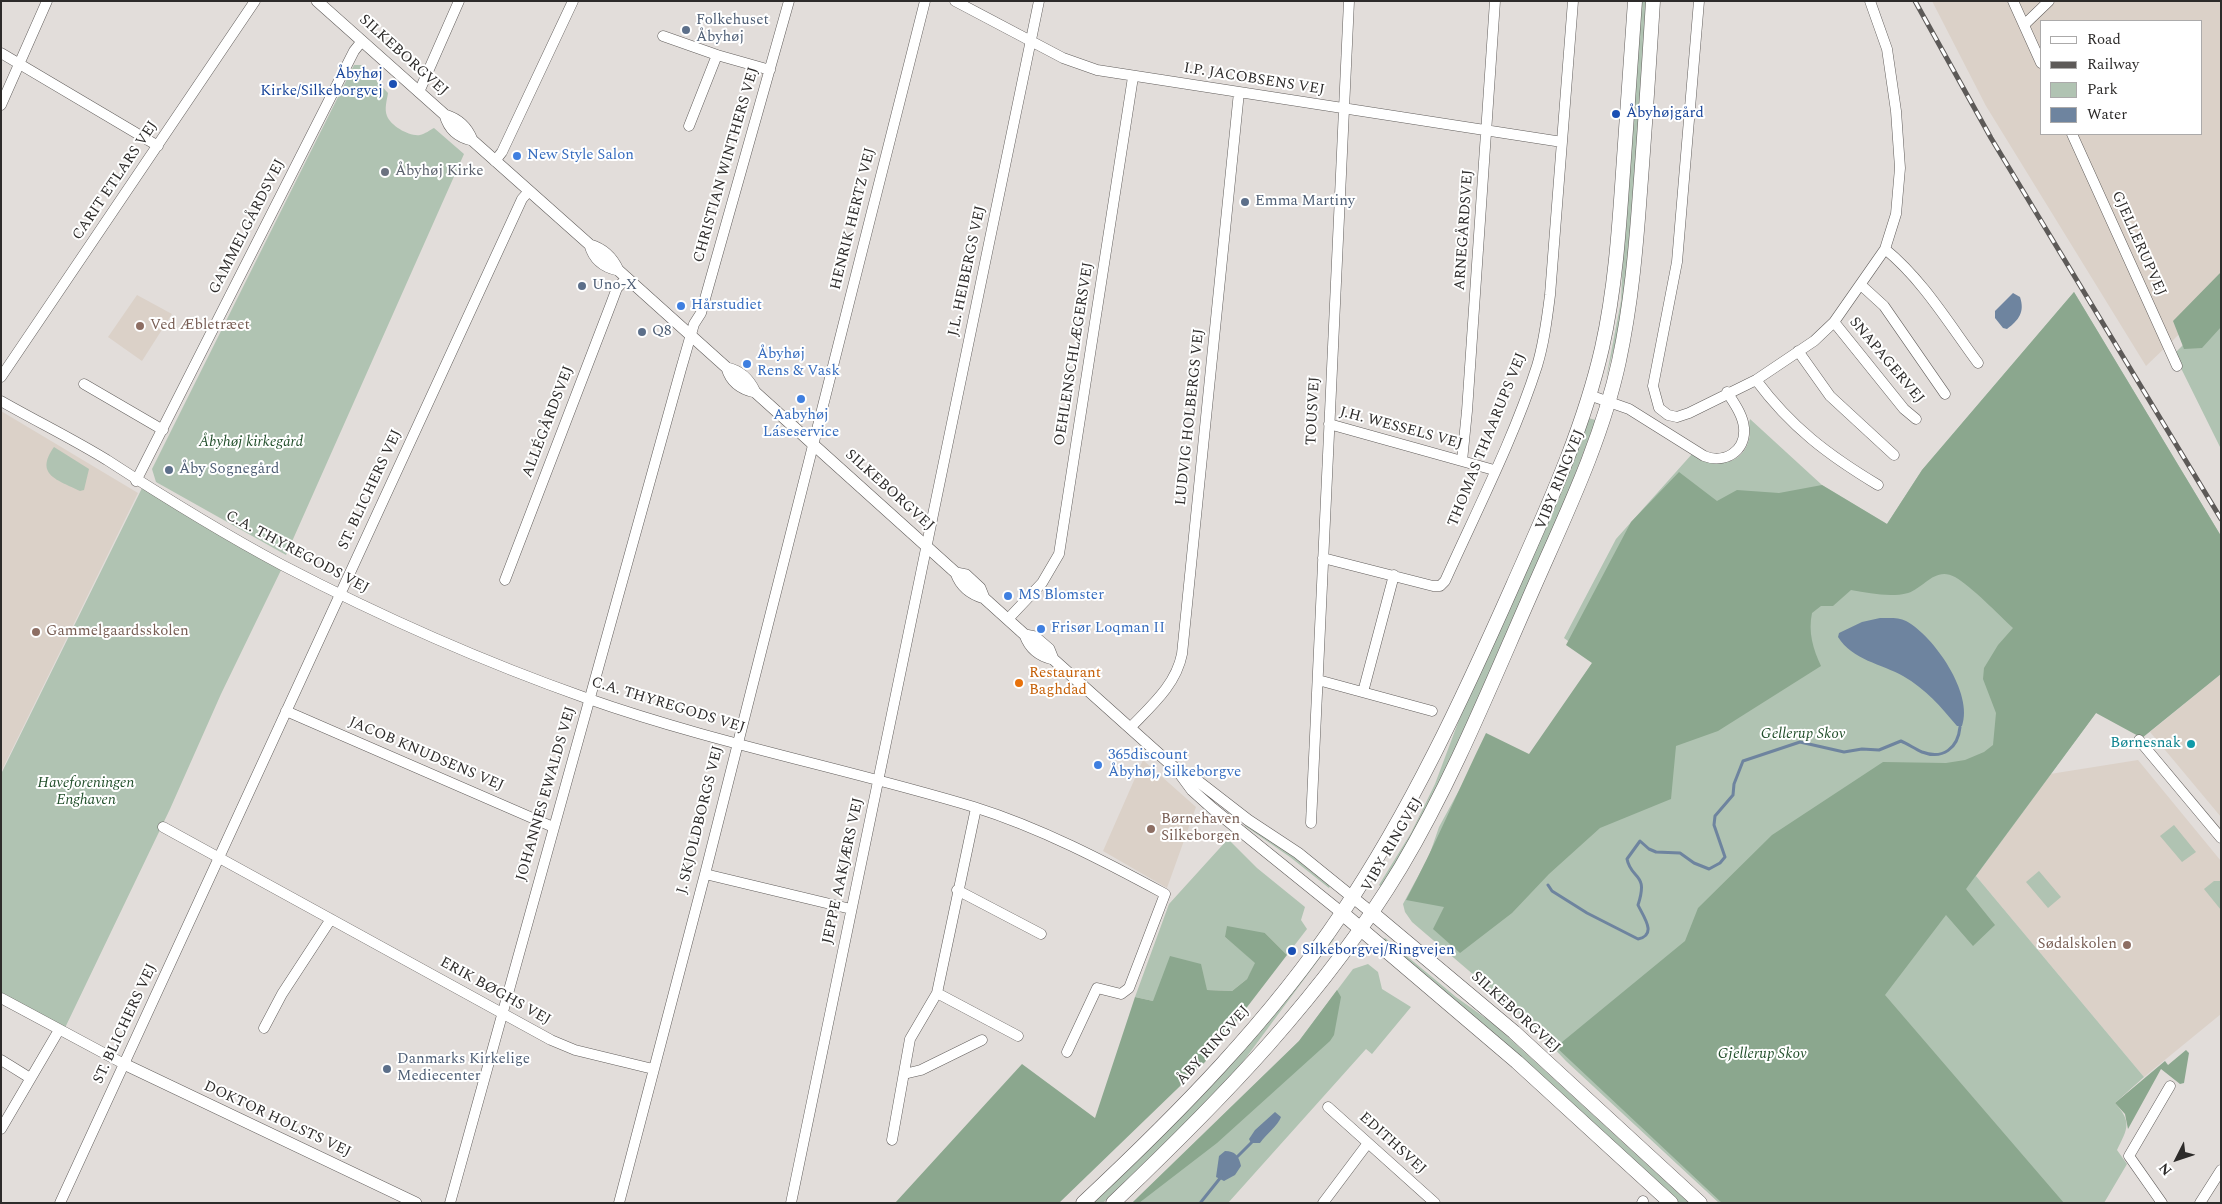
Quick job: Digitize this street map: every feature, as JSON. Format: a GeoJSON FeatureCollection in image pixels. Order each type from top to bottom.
{"type":"FeatureCollection","features":[{"type":"Feature","properties":{"kind":"main road","name":"VIBY RINGVEJ"},"geometry":{"type":"LineString","coordinates":[[1353,897],[1412,798],[1457,710],[1549,502],[1589,396],[1605,331],[1615,267],[1635,1]]}},
{"type":"Feature","properties":{"kind":"main road","name":"VIBY RINGVEJ"},"geometry":{"type":"LineString","coordinates":[[1361,929],[1402,866],[1460,754],[1564,518],[1608,401],[1624,335],[1635,260],[1654,1]]}},
{"type":"Feature","properties":{"kind":"main road","name":"ÅBY RINGVEJ"},"geometry":{"type":"LineString","coordinates":[[1083,1203],[1223,1063],[1303,968],[1353,897]]}},
{"type":"Feature","properties":{"kind":"main road","name":"SILKEBORGVEJ"},"geometry":{"type":"LineString","coordinates":[[1342,913],[1517,1062],[1671,1203]]}},
{"type":"Feature","properties":{"kind":"main road","name":"SILKEBORGVEJ"},"geometry":{"type":"LineString","coordinates":[[1372,913],[1514,1032],[1700,1203]]}},
{"type":"Feature","properties":{"kind":"main road"},"geometry":{"type":"LineString","coordinates":[[1113,1203],[1232,1086],[1281,1032],[1313,994],[1361,929]]}},
{"type":"Feature","properties":{"kind":"street"},"geometry":{"type":"LineString","coordinates":[[1,105],[47,1]]}},
{"type":"Feature","properties":{"kind":"street","name":"CARIT ETLARS VEJ"},"geometry":{"type":"LineString","coordinates":[[1,377],[255,1]]}},
{"type":"Feature","properties":{"kind":"street","name":"SILKEBORGVEJ"},"geometry":{"type":"LineString","coordinates":[[317,1],[445,115],[448,125],[461,138],[472,140],[590,245],[593,255],[607,268],[622,274],[727,368],[730,377],[744,390],[755,392],[927,546],[956,573],[959,583],[973,595],[984,598],[1025,635],[1035,637],[1049,649],[1053,659],[1178,771],[1192,790],[1342,913]]}},
{"type":"Feature","properties":{"kind":"street"},"geometry":{"type":"LineString","coordinates":[[418,92],[459,1]]}},
{"type":"Feature","properties":{"kind":"street"},"geometry":{"type":"LineString","coordinates":[[495,161],[502,152],[573,1]]}},
{"type":"Feature","properties":{"kind":"street","name":"CHRISTIAN WINTHERS VEJ"},"geometry":{"type":"LineString","coordinates":[[691,335],[701,313],[789,1]]}},
{"type":"Feature","properties":{"kind":"street","name":"HENRIK HERTZ VEJ"},"geometry":{"type":"LineString","coordinates":[[813,445],[925,1]]}},
{"type":"Feature","properties":{"kind":"street","name":"I.P. JACOBSENS VEJ"},"geometry":{"type":"LineString","coordinates":[[955,1],[1063,58],[1097,70],[1562,142]]}},
{"type":"Feature","properties":{"kind":"street","name":"J.L. HEIBERGS VEJ"},"geometry":{"type":"LineString","coordinates":[[927,546],[1039,1]]}},
{"type":"Feature","properties":{"kind":"street","name":"TOUSVEJ"},"geometry":{"type":"LineString","coordinates":[[1311,823],[1349,1]]}},
{"type":"Feature","properties":{"kind":"street","name":"ARNEGÅRDSVEJ"},"geometry":{"type":"LineString","coordinates":[[1462,461],[1495,1]]}},
{"type":"Feature","properties":{"kind":"street","name":"THOMAS THAARUPS VEJ"},"geometry":{"type":"LineString","coordinates":[[1323,558],[1433,586],[1442,584],[1494,470],[1528,390],[1545,334],[1573,1]]}},
{"type":"Feature","properties":{"kind":"street"},"geometry":{"type":"LineString","coordinates":[[1700,1],[1677,262],[1653,386],[1659,408],[1668,415],[1677,416],[1689,413],[1727,392],[1756,380],[1814,341],[1834,322],[1885,249],[1896,214],[1900,168],[1896,111],[1887,49],[1870,1]]}},
{"type":"Feature","properties":{"kind":"street"},"geometry":{"type":"LineString","coordinates":[[2013,1],[2040,61]]}},
{"type":"Feature","properties":{"kind":"street"},"geometry":{"type":"LineString","coordinates":[[2024,25],[2049,1]]}},
{"type":"Feature","properties":{"kind":"street"},"geometry":{"type":"LineString","coordinates":[[663,36],[717,56],[770,70]]}},
{"type":"Feature","properties":{"kind":"street","name":"GAMMELGÅRDSVEJ"},"geometry":{"type":"LineString","coordinates":[[136,481],[354,51],[362,41]]}},
{"type":"Feature","properties":{"kind":"street"},"geometry":{"type":"LineString","coordinates":[[1,53],[158,146]]}},
{"type":"Feature","properties":{"kind":"street"},"geometry":{"type":"LineString","coordinates":[[689,126],[717,56]]}},
{"type":"Feature","properties":{"kind":"street","name":"OEHLENSCHLÆGERSVEJ"},"geometry":{"type":"LineString","coordinates":[[1008,619],[1042,583],[1059,554],[1133,77]]}},
{"type":"Feature","properties":{"kind":"street","name":"LUDVIG HOLBERGS VEJ"},"geometry":{"type":"LineString","coordinates":[[1130,728],[1169,685],[1177,671],[1182,654],[1239,92]]}},
{"type":"Feature","properties":{"kind":"street","name":"GJELLERUPVEJ"},"geometry":{"type":"LineString","coordinates":[[2072,135],[2178,366]]}},
{"type":"Feature","properties":{"kind":"street","name":"ST. BLICHERS VEJ"},"geometry":{"type":"LineString","coordinates":[[60,1203],[522,200],[529,191]]}},
{"type":"Feature","properties":{"kind":"street"},"geometry":{"type":"LineString","coordinates":[[1885,249],[1904,264],[1978,363]]}},
{"type":"Feature","properties":{"kind":"street","name":"ALLÉGÅRDSVEJ"},"geometry":{"type":"LineString","coordinates":[[505,580],[622,274]]}},
{"type":"Feature","properties":{"kind":"street","name":"SNAPAGERVEJ"},"geometry":{"type":"LineString","coordinates":[[1861,285],[1884,306],[1944,394]]}},
{"type":"Feature","properties":{"kind":"street","name":"SNAPAGERVEJ"},"geometry":{"type":"LineString","coordinates":[[1834,322],[1904,410],[1916,419]]}},
{"type":"Feature","properties":{"kind":"street","name":"JOHANNES EWALDS VEJ"},"geometry":{"type":"LineString","coordinates":[[450,1203],[691,335]]}},
{"type":"Feature","properties":{"kind":"street"},"geometry":{"type":"LineString","coordinates":[[1798,351],[1830,396],[1894,455]]}},
{"type":"Feature","properties":{"kind":"street"},"geometry":{"type":"LineString","coordinates":[[1756,380],[1774,404],[1813,442],[1842,464],[1878,485]]}},
{"type":"Feature","properties":{"kind":"street"},"geometry":{"type":"LineString","coordinates":[[84,384],[163,430]]}},
{"type":"Feature","properties":{"kind":"street"},"geometry":{"type":"LineString","coordinates":[[1589,396],[1630,409],[1704,456],[1718,460],[1732,455],[1741,445],[1744,438],[1742,417],[1727,392]]}},
{"type":"Feature","properties":{"kind":"street","name":"C.A. THYREGODS VEJ"},"geometry":{"type":"LineString","coordinates":[[1,400],[280,564],[340,594],[470,652],[589,699],[663,723],[976,808],[1041,832],[1102,860],[1165,894],[1129,988],[1121,994],[1097,988],[1067,1052]]}},
{"type":"Feature","properties":{"kind":"street","name":"J.H. WESSELS VEJ"},"geometry":{"type":"LineString","coordinates":[[1329,424],[1494,470]]}},
{"type":"Feature","properties":{"kind":"street","name":"J. SKJOLDBORGS VEJ"},"geometry":{"type":"LineString","coordinates":[[619,1203],[652,1069],[705,874],[736,743],[813,445]]}},
{"type":"Feature","properties":{"kind":"street","name":"JEPPE AAKJÆRS VEJ"},"geometry":{"type":"LineString","coordinates":[[790,1203],[927,546]]}},
{"type":"Feature","properties":{"kind":"street"},"geometry":{"type":"LineString","coordinates":[[1363,692],[1394,575]]}},
{"type":"Feature","properties":{"kind":"street"},"geometry":{"type":"LineString","coordinates":[[1318,680],[1432,711]]}},
{"type":"Feature","properties":{"kind":"street","name":"JACOB KNUDSENS VEJ"},"geometry":{"type":"LineString","coordinates":[[286,711],[554,826]]}},
{"type":"Feature","properties":{"kind":"street"},"geometry":{"type":"LineString","coordinates":[[2139,740],[2221,838]]}},
{"type":"Feature","properties":{"kind":"street","name":"SILKEBORGVEJ"},"geometry":{"type":"LineString","coordinates":[[1178,771],[1199,782],[1248,820],[1298,853],[1372,913]]}},
{"type":"Feature","properties":{"kind":"street"},"geometry":{"type":"LineString","coordinates":[[892,1140],[910,1039],[937,993],[957,890],[976,808]]}},
{"type":"Feature","properties":{"kind":"street"},"geometry":{"type":"LineString","coordinates":[[163,827],[219,858]]}},
{"type":"Feature","properties":{"kind":"street","name":"ERIK BØGHS VEJ"},"geometry":{"type":"LineString","coordinates":[[219,858],[563,1046],[652,1069]]}},
{"type":"Feature","properties":{"kind":"street"},"geometry":{"type":"LineString","coordinates":[[705,874],[851,909]]}},
{"type":"Feature","properties":{"kind":"street"},"geometry":{"type":"LineString","coordinates":[[957,890],[1041,934]]}},
{"type":"Feature","properties":{"kind":"street"},"geometry":{"type":"LineString","coordinates":[[264,1028],[282,994],[331,919]]}},
{"type":"Feature","properties":{"kind":"street"},"geometry":{"type":"LineString","coordinates":[[937,993],[1018,1036]]}},
{"type":"Feature","properties":{"kind":"street"},"geometry":{"type":"LineString","coordinates":[[1,998],[124,1064]]}},
{"type":"Feature","properties":{"kind":"street"},"geometry":{"type":"LineString","coordinates":[[1,1129],[59,1030]]}},
{"type":"Feature","properties":{"kind":"street"},"geometry":{"type":"LineString","coordinates":[[904,1074],[921,1070],[982,1040]]}},
{"type":"Feature","properties":{"kind":"street"},"geometry":{"type":"LineString","coordinates":[[1,1060],[30,1078]]}},
{"type":"Feature","properties":{"kind":"street","name":"DOKTOR HOLSTS VEJ"},"geometry":{"type":"LineString","coordinates":[[124,1064],[416,1203]]}},
{"type":"Feature","properties":{"kind":"street"},"geometry":{"type":"LineString","coordinates":[[2162,1203],[2129,1156],[2170,1086]]}},
{"type":"Feature","properties":{"kind":"street","name":"EDITHSVEJ"},"geometry":{"type":"LineString","coordinates":[[1328,1107],[1435,1203]]}},
{"type":"Feature","properties":{"kind":"street"},"geometry":{"type":"LineString","coordinates":[[1323,1203],[1368,1142]]}},
{"type":"Feature","properties":{"kind":"street"},"geometry":{"type":"LineString","coordinates":[[2200,1203],[2221,1170]]}},
{"type":"Feature","properties":{"kind":"shaded area"},"geometry":{"type":"Polygon","coordinates":[[[1932,1],[2221,1],[2221,294],[2146,366],[1986,106],[1932,1]]]}},
{"type":"Feature","properties":{"kind":"shaded area","name":"Ved Æbletræet"},"geometry":{"type":"Polygon","coordinates":[[[137,295],[172,314],[142,361],[108,337],[137,295]]]}},
{"type":"Feature","properties":{"kind":"shaded area","name":"Gammelgaardsskolen"},"geometry":{"type":"Polygon","coordinates":[[[1,411],[138,493],[1,772],[1,411]]]}},
{"type":"Feature","properties":{"kind":"shaded area"},"geometry":{"type":"Polygon","coordinates":[[[2221,674],[2221,817],[2150,732],[2221,674]]]}},
{"type":"Feature","properties":{"kind":"shaded area","name":"Børnehaven Silkeborgen"},"geometry":{"type":"Polygon","coordinates":[[[1143,760],[1196,807],[1167,888],[1103,851],[1143,760]]]}},
{"type":"Feature","properties":{"kind":"shaded area","name":"Sødalskolen"},"geometry":{"type":"Polygon","coordinates":[[[2138,760],[2221,861],[2221,1014],[2144,1077],[1976,876],[2050,774],[2138,760]]]}},
{"type":"Feature","properties":{"kind":"green space"},"geometry":{"type":"Polygon","coordinates":[[[1641,1],[1648,1],[1631,241],[1621,321],[1606,379],[1621,301],[1641,1]]]}},
{"type":"Feature","properties":{"kind":"green space","name":"Åbyhøj kirkegård"},"geometry":{"type":"Polygon","coordinates":[[[354,65],[362,65],[388,93],[386,113],[392,123],[406,133],[416,135],[424,134],[434,128],[464,154],[286,555],[156,482],[152,469],[354,65]]]}},
{"type":"Feature","properties":{"kind":"green space"},"geometry":{"type":"Polygon","coordinates":[[[2221,272],[2221,327],[2202,348],[2184,349],[2173,321],[2221,272]]]}},
{"type":"Feature","properties":{"kind":"green space","name":"Gjellerup Skov"},"geometry":{"type":"Polygon","coordinates":[[[2074,292],[2221,536],[2221,674],[2096,713],[1976,876],[2144,1077],[2115,1103],[2126,1120],[2126,1130],[2117,1150],[2127,1164],[2104,1203],[1719,1203],[1566,1061],[1531,1024],[1412,922],[1405,912],[1403,904],[1429,856],[1439,827],[1487,739],[1527,763],[1594,660],[1564,638],[1616,539],[1692,454],[1717,463],[1733,460],[1745,449],[1750,436],[1750,419],[1822,485],[1887,524],[1922,470],[2074,292]]]}},
{"type":"Feature","properties":{"kind":"green space","name":"Gjellerup Skov"},"geometry":{"type":"Polygon","coordinates":[[[2074,292],[2221,536],[2221,674],[2142,738],[2096,713],[1966,889],[1995,925],[1973,946],[1946,915],[1885,995],[2064,1203],[1722,1203],[1556,1047],[1685,941],[1698,908],[1772,835],[1883,762],[1946,763],[1965,760],[1984,752],[1993,745],[1996,713],[1983,679],[1984,668],[1998,645],[2013,628],[1993,608],[1962,581],[1948,574],[1936,576],[1908,593],[1894,595],[1851,590],[1833,606],[1821,606],[1812,613],[1812,640],[1821,666],[1718,731],[1676,746],[1671,799],[1600,828],[1549,874],[1512,913],[1460,953],[1433,929],[1444,907],[1406,900],[1486,733],[1529,754],[1592,663],[1566,645],[1631,522],[1679,472],[1717,501],[1737,490],[1779,493],[1822,485],[1887,524],[1922,470],[2074,292]]]}},
{"type":"Feature","properties":{"kind":"green space"},"geometry":{"type":"Polygon","coordinates":[[[2221,307],[2221,449],[2174,354],[2221,307]]]}},
{"type":"Feature","properties":{"kind":"green space"},"geometry":{"type":"Polygon","coordinates":[[[1588,418],[1596,420],[1565,500],[1453,754],[1409,841],[1381,887],[1379,885],[1411,833],[1435,784],[1462,712],[1588,418]]]}},
{"type":"Feature","properties":{"kind":"green space"},"geometry":{"type":"Polygon","coordinates":[[[54,447],[89,469],[84,490],[80,491],[51,475],[47,464],[48,456],[54,447]]]}},
{"type":"Feature","properties":{"kind":"green space","name":"Haveforeningen Enghaven"},"geometry":{"type":"Polygon","coordinates":[[[143,486],[283,566],[221,694],[170,809],[63,1032],[1,997],[1,774],[143,486]]]}},
{"type":"Feature","properties":{"kind":"green space"},"geometry":{"type":"Polygon","coordinates":[[[1245,824],[1291,855],[1330,886],[1329,888],[1290,857],[1245,826],[1245,824]]]}},
{"type":"Feature","properties":{"kind":"green space"},"geometry":{"type":"Polygon","coordinates":[[[2174,825],[2196,852],[2182,862],[2160,836],[2174,825]]]}},
{"type":"Feature","properties":{"kind":"green space"},"geometry":{"type":"Polygon","coordinates":[[[1228,839],[1257,868],[1305,907],[1301,920],[1307,929],[1287,955],[1265,933],[1225,937],[1256,963],[1247,979],[1232,991],[1207,990],[1153,1001],[1135,997],[1169,904],[1228,839]]]}},
{"type":"Feature","properties":{"kind":"green space"},"geometry":{"type":"Polygon","coordinates":[[[2039,871],[2061,897],[2048,908],[2026,882],[2039,871]]]}},
{"type":"Feature","properties":{"kind":"green space"},"geometry":{"type":"Polygon","coordinates":[[[2214,881],[2221,881],[2221,910],[2204,889],[2214,881]]]}},
{"type":"Feature","properties":{"kind":"green space"},"geometry":{"type":"Polygon","coordinates":[[[1227,926],[1265,933],[1287,955],[1205,1062],[1059,1203],[895,1203],[1022,1064],[1095,1118],[1135,997],[1153,1001],[1170,956],[1201,964],[1207,990],[1232,991],[1247,979],[1255,963],[1225,937],[1227,926]]]}},
{"type":"Feature","properties":{"kind":"green space"},"geometry":{"type":"Polygon","coordinates":[[[1332,937],[1334,939],[1231,1078],[1103,1203],[1091,1203],[1332,937]]]}},
{"type":"Feature","properties":{"kind":"green space"},"geometry":{"type":"Polygon","coordinates":[[[1385,938],[1456,997],[1495,1025],[1689,1203],[1678,1203],[1483,1024],[1383,940],[1385,938]]]}},
{"type":"Feature","properties":{"kind":"green space"},"geometry":{"type":"Polygon","coordinates":[[[1368,964],[1378,972],[1382,989],[1411,1007],[1372,1054],[1366,1049],[1228,1203],[1132,1203],[1299,1041],[1353,969],[1368,964]]]}},
{"type":"Feature","properties":{"kind":"green space"},"geometry":{"type":"Polygon","coordinates":[[[1337,990],[1341,997],[1334,1035],[1330,1041],[1217,1143],[1139,1203],[1132,1203],[1299,1041],[1337,990]]]}},
{"type":"Feature","properties":{"kind":"green space"},"geometry":{"type":"Polygon","coordinates":[[[2186,1050],[2189,1053],[2184,1083],[2180,1084],[2161,1069],[2128,1129],[2125,1114],[2115,1103],[2165,1061],[2168,1065],[2186,1050]]]}},
{"type":"Feature","properties":{"kind":"water"},"geometry":{"type":"Polygon","coordinates":[[[2013,293],[2020,297],[2022,307],[2018,319],[2007,329],[2003,328],[1995,318],[1995,311],[2013,293]]]}},
{"type":"Feature","properties":{"kind":"water"},"geometry":{"type":"Polygon","coordinates":[[[1880,618],[1897,618],[1906,621],[1928,639],[1939,652],[1957,683],[1962,698],[1964,713],[1962,726],[1957,726],[1933,699],[1912,681],[1859,656],[1844,645],[1838,637],[1839,633],[1862,622],[1880,618]]]}},
{"type":"Feature","properties":{"kind":"water"},"geometry":{"type":"Polygon","coordinates":[[[1275,1112],[1281,1117],[1277,1124],[1260,1143],[1251,1143],[1249,1139],[1255,1130],[1275,1112]]]}},
{"type":"Feature","properties":{"kind":"water"},"geometry":{"type":"Polygon","coordinates":[[[1225,1151],[1236,1155],[1241,1166],[1235,1175],[1224,1181],[1216,1177],[1219,1156],[1225,1151]]]}},
{"type":"Feature","properties":{"kind":"waterway"},"geometry":{"type":"LineString","coordinates":[[1548,885],[1552,891],[1587,913],[1638,939],[1644,937],[1648,929],[1638,905],[1641,894],[1640,881],[1629,866],[1627,859],[1640,841],[1656,852],[1680,853],[1694,863],[1709,869],[1720,863],[1725,857],[1714,825],[1715,816],[1733,795],[1734,784],[1743,761],[1800,742],[1844,752],[1862,749],[1879,750],[1901,741],[1922,752],[1937,754],[1943,753],[1953,746],[1960,727]]}},
{"type":"Feature","properties":{"kind":"waterway"},"geometry":{"type":"LineString","coordinates":[[1236,1158],[1254,1140]]}},
{"type":"Feature","properties":{"kind":"waterway"},"geometry":{"type":"LineString","coordinates":[[1201,1202],[1221,1177]]}},
{"type":"Feature","properties":{"kind":"railway"},"geometry":{"type":"LineString","coordinates":[[1915,1],[1991,138],[2221,519]]}},
{"type":"Feature","properties":{"kind":"place","name":"Folkehuset Åbyhøj"},"geometry":{"type":"Point","coordinates":[686,30]}},
{"type":"Feature","properties":{"kind":"place","name":"Åbyhøj Kirke/Silkeborgvej"},"geometry":{"type":"Point","coordinates":[393,84]}},
{"type":"Feature","properties":{"kind":"place","name":"Åbyhøjgård"},"geometry":{"type":"Point","coordinates":[1616,114]}},
{"type":"Feature","properties":{"kind":"place","name":"New Style Salon"},"geometry":{"type":"Point","coordinates":[517,156]}},
{"type":"Feature","properties":{"kind":"place","name":"Åbyhøj Kirke"},"geometry":{"type":"Point","coordinates":[385,172]}},
{"type":"Feature","properties":{"kind":"place","name":"Emma Martiny"},"geometry":{"type":"Point","coordinates":[1245,202]}},
{"type":"Feature","properties":{"kind":"place","name":"Uno-X"},"geometry":{"type":"Point","coordinates":[582,286]}},
{"type":"Feature","properties":{"kind":"place","name":"Hårstudiet"},"geometry":{"type":"Point","coordinates":[681,306]}},
{"type":"Feature","properties":{"kind":"place","name":"Ved Æbletræet"},"geometry":{"type":"Point","coordinates":[140,326]}},
{"type":"Feature","properties":{"kind":"place","name":"Q8"},"geometry":{"type":"Point","coordinates":[642,332]}},
{"type":"Feature","properties":{"kind":"place","name":"Åbyhøj Rens & Vask"},"geometry":{"type":"Point","coordinates":[747,364]}},
{"type":"Feature","properties":{"kind":"place","name":"Aabyhøj Láseservice"},"geometry":{"type":"Point","coordinates":[801,399]}},
{"type":"Feature","properties":{"kind":"place","name":"Åby Sognegård"},"geometry":{"type":"Point","coordinates":[169,470]}},
{"type":"Feature","properties":{"kind":"place","name":"MS Blomster"},"geometry":{"type":"Point","coordinates":[1008,596]}},
{"type":"Feature","properties":{"kind":"place","name":"Frisør Loqman II"},"geometry":{"type":"Point","coordinates":[1041,629]}},
{"type":"Feature","properties":{"kind":"place","name":"Gammelgaardsskolen"},"geometry":{"type":"Point","coordinates":[36,632]}},
{"type":"Feature","properties":{"kind":"place","name":"Restaurant Baghdad"},"geometry":{"type":"Point","coordinates":[1019,683]}},
{"type":"Feature","properties":{"kind":"place","name":"Børnesnak"},"geometry":{"type":"Point","coordinates":[2191,744]}},
{"type":"Feature","properties":{"kind":"place","name":"365discount Åbyhøj, Silkeborgve"},"geometry":{"type":"Point","coordinates":[1098,765]}},
{"type":"Feature","properties":{"kind":"place","name":"Børnehaven Silkeborgen"},"geometry":{"type":"Point","coordinates":[1151,829]}},
{"type":"Feature","properties":{"kind":"place","name":"Sødalskolen"},"geometry":{"type":"Point","coordinates":[2127,945]}},
{"type":"Feature","properties":{"kind":"place","name":"Silkeborgvej/Ringvejen"},"geometry":{"type":"Point","coordinates":[1292,951]}},
{"type":"Feature","properties":{"kind":"place","name":"Danmarks Kirkelige Mediecenter"},"geometry":{"type":"Point","coordinates":[387,1069]}},
{"type":"Feature","properties":{"kind":"park label","name":"Gellerup Skov"},"geometry":{"type":"Point","coordinates":[1803,735]}}]}
